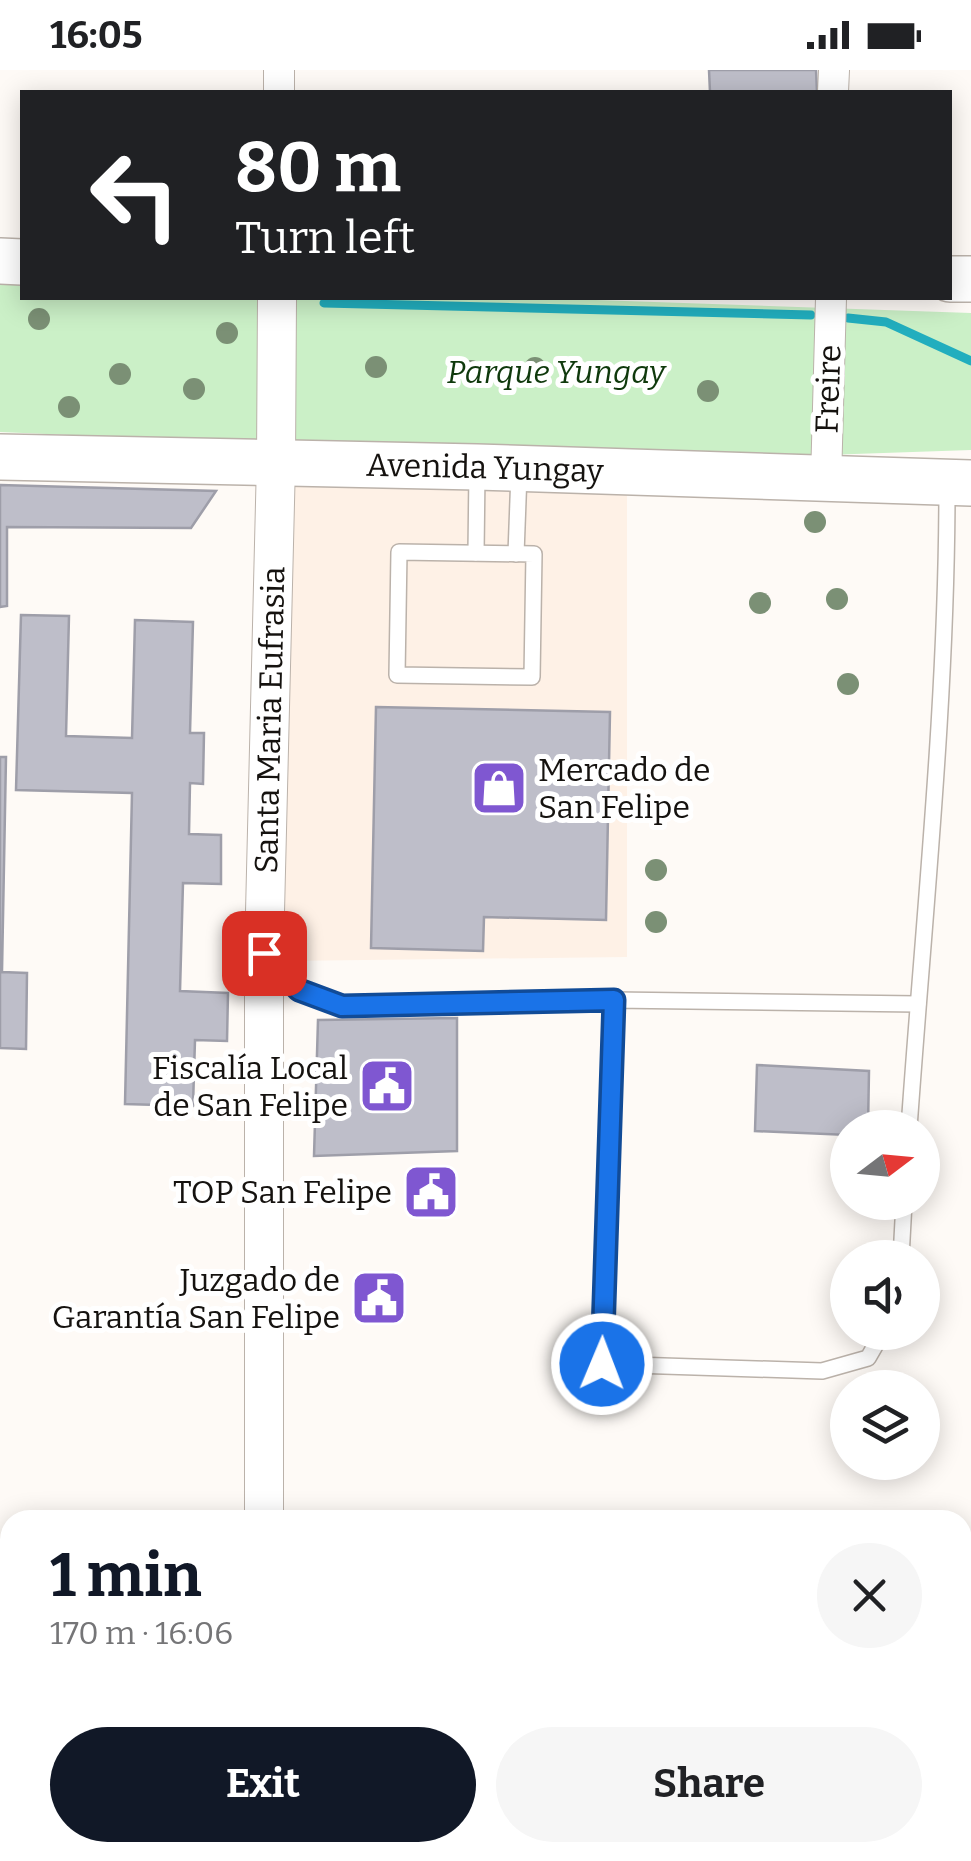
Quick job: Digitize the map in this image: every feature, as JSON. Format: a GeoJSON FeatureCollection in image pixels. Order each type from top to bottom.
{"type":"FeatureCollection","features":[{"type":"Feature","properties":{"kind":"main road","name":"Avenida Yungay"},"geometry":{"type":"LineString","coordinates":[[0,457],[498,467],[959,483]]}},
{"type":"Feature","properties":{"kind":"street","name":"Santa Maria Eufrasia"},"geometry":{"type":"LineString","coordinates":[[264,1510],[264,953],[276,300]]}},
{"type":"Feature","properties":{"kind":"street","name":"Freire"},"geometry":{"type":"LineString","coordinates":[[826,480],[831,300]]}},
{"type":"Feature","properties":{"kind":"lane"},"geometry":{"type":"LineString","coordinates":[[476,554],[498,467]]}},
{"type":"Feature","properties":{"kind":"lane"},"geometry":{"type":"LineString","coordinates":[[498,467],[516,554]]}},
{"type":"Feature","properties":{"kind":"lane"},"geometry":{"type":"LineString","coordinates":[[911,1110],[935,800],[947,563],[959,483]]}},
{"type":"Feature","properties":{"kind":"lane"},"geometry":{"type":"LineString","coordinates":[[399,552],[476,554],[534,554],[532,678],[398,676],[399,552]]}},
{"type":"Feature","properties":{"kind":"lane"},"geometry":{"type":"LineString","coordinates":[[264,953],[299,990],[342,1006],[614,1000],[918,1004]]}},
{"type":"Feature","properties":{"kind":"lane"},"geometry":{"type":"LineString","coordinates":[[614,1000],[602,1364],[822,1371],[868,1358],[873,1350]]}},
{"type":"Feature","properties":{"kind":"shaded area"},"geometry":{"type":"Polygon","coordinates":[[[289,477],[627,494],[627,957],[282,961],[289,477]]]}},
{"type":"Feature","properties":{"kind":"green space","name":"Parque Yungay"},"geometry":{"type":"Polygon","coordinates":[[[0,278],[20,279],[20,300],[595,300],[971,313],[971,450],[825,455],[546,446],[306,445],[0,432],[0,278]]]}},
{"type":"Feature","properties":{"kind":"building"},"geometry":{"type":"Polygon","coordinates":[[[709,70],[816,70],[817,90],[710,90],[709,70]]]}},
{"type":"Feature","properties":{"kind":"building"},"geometry":{"type":"Polygon","coordinates":[[[0,485],[216,491],[191,528],[7,527],[7,606],[0,607],[0,485]]]}},
{"type":"Feature","properties":{"kind":"building"},"geometry":{"type":"Polygon","coordinates":[[[21,615],[69,616],[66,736],[132,738],[135,620],[193,622],[190,733],[204,733],[203,784],[190,783],[189,834],[221,835],[221,884],[183,883],[180,991],[228,993],[227,1041],[195,1040],[193,1106],[125,1104],[132,793],[16,790],[21,615]]]}},
{"type":"Feature","properties":{"kind":"building"},"geometry":{"type":"Polygon","coordinates":[[[376,707],[610,712],[606,920],[484,917],[483,951],[371,948],[376,707]]]}},
{"type":"Feature","properties":{"kind":"building"},"geometry":{"type":"Polygon","coordinates":[[[0,757],[6,757],[2,972],[27,973],[26,1049],[0,1048],[0,757]]]}},
{"type":"Feature","properties":{"kind":"building","name":"Fiscalía Local de San Felipe"},"geometry":{"type":"Polygon","coordinates":[[[457,1018],[457,1151],[314,1156],[318,1020],[457,1018]]]}},
{"type":"Feature","properties":{"kind":"building"},"geometry":{"type":"Polygon","coordinates":[[[757,1065],[869,1071],[868,1110],[830,1110],[830,1134],[755,1131],[757,1065]]]}},
{"type":"Feature","properties":{"kind":"waterway"},"geometry":{"type":"LineString","coordinates":[[324,303],[811,315]]}},
{"type":"Feature","properties":{"kind":"waterway"},"geometry":{"type":"LineString","coordinates":[[848,318],[886,322],[971,361]]}},
{"type":"Feature","properties":{"kind":"place","name":"Mercado de San Felipe"},"geometry":{"type":"Point","coordinates":[499,788]}},
{"type":"Feature","properties":{"kind":"place","name":"Fiscalía Local de San Felipe"},"geometry":{"type":"Point","coordinates":[387,1086]}},
{"type":"Feature","properties":{"kind":"place","name":"TOP San Felipe"},"geometry":{"type":"Point","coordinates":[431,1192]}},
{"type":"Feature","properties":{"kind":"place","name":"Juzgado de Garantía San Felipe"},"geometry":{"type":"Point","coordinates":[379,1298]}},
{"type":"Feature","properties":{"kind":"route"},"geometry":{"type":"LineString","coordinates":[[264,953],[299,990],[342,1006],[614,1000],[602,1364]]}}]}
